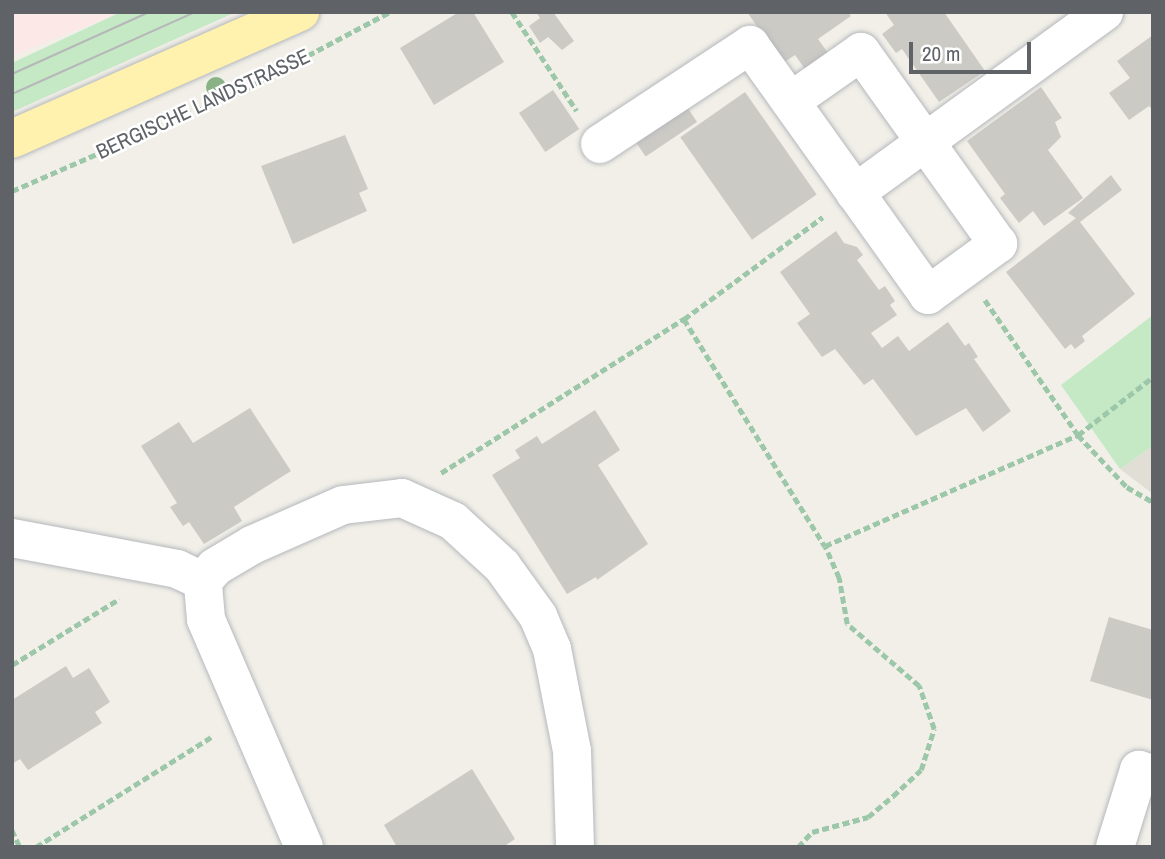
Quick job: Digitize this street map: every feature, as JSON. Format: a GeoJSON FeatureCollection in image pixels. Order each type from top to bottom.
{"type":"FeatureCollection","features":[{"type":"Feature","properties":{"kind":"main road","name":"BERGISCHE LANDSTRASSE"},"geometry":{"type":"LineString","coordinates":[[12,139],[300,12]]}},
{"type":"Feature","properties":{"kind":"street"},"geometry":{"type":"LineString","coordinates":[[855,193],[926,141],[1082,18]]}},
{"type":"Feature","properties":{"kind":"street"},"geometry":{"type":"LineString","coordinates":[[600,144],[750,45],[928,295],[998,244],[861,52],[791,101]]}},
{"type":"Feature","properties":{"kind":"street"},"geometry":{"type":"LineString","coordinates":[[12,537],[190,575],[215,567],[252,545],[343,505],[402,498],[453,521],[502,566],[538,616],[552,649],[572,751],[575,847]]}},
{"type":"Feature","properties":{"kind":"street"},"geometry":{"type":"LineString","coordinates":[[190,575],[206,619],[304,847]]}},
{"type":"Feature","properties":{"kind":"street"},"geometry":{"type":"LineString","coordinates":[[1115,847],[1139,770],[1153,774]]}},
{"type":"Feature","properties":{"kind":"path","name":"BERGISCHE LANDSTRASSE"},"geometry":{"type":"LineString","coordinates":[[12,191],[243,90],[390,12]]}},
{"type":"Feature","properties":{"kind":"path"},"geometry":{"type":"LineString","coordinates":[[512,12],[600,144]]}},
{"type":"Feature","properties":{"kind":"path"},"geometry":{"type":"LineString","coordinates":[[402,498],[684,319],[855,193]]}},
{"type":"Feature","properties":{"kind":"path"},"geometry":{"type":"LineString","coordinates":[[963,269],[1078,435],[1127,487],[1153,502]]}},
{"type":"Feature","properties":{"kind":"path"},"geometry":{"type":"LineString","coordinates":[[684,319],[825,546],[839,578],[847,624],[919,685],[934,729],[921,770],[893,796],[868,817],[812,832],[798,847]]}},
{"type":"Feature","properties":{"kind":"path"},"geometry":{"type":"LineString","coordinates":[[825,546],[1078,435],[1153,377]]}},
{"type":"Feature","properties":{"kind":"path"},"geometry":{"type":"LineString","coordinates":[[12,665],[95,611],[190,575]]}},
{"type":"Feature","properties":{"kind":"path"},"geometry":{"type":"LineString","coordinates":[[36,847],[248,714]]}},
{"type":"Feature","properties":{"kind":"path"},"geometry":{"type":"LineString","coordinates":[[12,830],[20,847]]}},
{"type":"Feature","properties":{"kind":"shaded area"},"geometry":{"type":"Polygon","coordinates":[[[12,12],[121,12],[12,56],[12,12]]]}},
{"type":"Feature","properties":{"kind":"shaded area"},"geometry":{"type":"Polygon","coordinates":[[[1153,446],[1153,494],[1120,469],[1153,446]]]}},
{"type":"Feature","properties":{"kind":"green space"},"geometry":{"type":"Polygon","coordinates":[[[121,12],[236,12],[12,112],[12,63],[121,12]]]}},
{"type":"Feature","properties":{"kind":"green space"},"geometry":{"type":"Polygon","coordinates":[[[1153,315],[1153,446],[1120,469],[1061,385],[1153,315]]]}},
{"type":"Feature","properties":{"kind":"building"},"geometry":{"type":"Polygon","coordinates":[[[459,12],[473,12],[504,62],[434,105],[400,48],[459,12]]]}},
{"type":"Feature","properties":{"kind":"building"},"geometry":{"type":"Polygon","coordinates":[[[536,12],[553,12],[574,41],[562,50],[548,37],[540,43],[529,26],[540,18],[536,12]]]}},
{"type":"Feature","properties":{"kind":"building"},"geometry":{"type":"Polygon","coordinates":[[[747,12],[848,12],[851,16],[818,39],[828,53],[805,69],[795,55],[783,63],[747,12]]]}},
{"type":"Feature","properties":{"kind":"building"},"geometry":{"type":"Polygon","coordinates":[[[885,12],[944,12],[985,71],[939,102],[902,49],[896,53],[882,34],[894,25],[885,12]]]}},
{"type":"Feature","properties":{"kind":"building"},"geometry":{"type":"Polygon","coordinates":[[[1153,35],[1153,110],[1149,106],[1129,120],[1109,93],[1130,78],[1117,61],[1153,35]]]}},
{"type":"Feature","properties":{"kind":"building"},"geometry":{"type":"Polygon","coordinates":[[[1041,87],[1062,118],[1055,122],[1061,137],[1048,150],[1083,198],[1044,226],[1033,211],[1019,223],[1000,198],[1005,194],[967,141],[1041,87]]]}},
{"type":"Feature","properties":{"kind":"building"},"geometry":{"type":"Polygon","coordinates":[[[553,90],[579,129],[545,152],[519,113],[553,90]]]}},
{"type":"Feature","properties":{"kind":"building"},"geometry":{"type":"Polygon","coordinates":[[[745,92],[817,194],[752,240],[680,137],[745,92]]]}},
{"type":"Feature","properties":{"kind":"building"},"geometry":{"type":"Polygon","coordinates":[[[687,107],[697,122],[646,157],[636,142],[687,107]]]}},
{"type":"Feature","properties":{"kind":"building"},"geometry":{"type":"Polygon","coordinates":[[[345,135],[368,189],[359,193],[367,211],[293,244],[261,166],[345,135]]]}},
{"type":"Feature","properties":{"kind":"building"},"geometry":{"type":"Polygon","coordinates":[[[1111,175],[1122,190],[1080,222],[1135,294],[1082,336],[1085,341],[1075,349],[1071,344],[1065,349],[1006,272],[1076,218],[1068,213],[1111,175]]]}},
{"type":"Feature","properties":{"kind":"building"},"geometry":{"type":"Polygon","coordinates":[[[836,231],[844,243],[857,247],[863,255],[857,260],[879,290],[885,286],[895,301],[890,305],[897,315],[871,333],[882,348],[898,336],[909,351],[948,322],[965,346],[969,343],[978,357],[974,359],[1011,411],[983,432],[966,408],[916,436],[873,379],[864,385],[835,349],[822,357],[797,323],[810,314],[780,272],[836,231]]]}},
{"type":"Feature","properties":{"kind":"building"},"geometry":{"type":"Polygon","coordinates":[[[250,408],[291,471],[234,507],[242,521],[204,544],[189,522],[183,526],[170,507],[177,503],[141,446],[179,422],[193,443],[250,408]]]}},
{"type":"Feature","properties":{"kind":"building"},"geometry":{"type":"Polygon","coordinates":[[[595,410],[620,450],[598,465],[648,544],[597,580],[596,577],[567,594],[492,475],[520,458],[515,450],[537,436],[542,444],[595,410]]]}},
{"type":"Feature","properties":{"kind":"building"},"geometry":{"type":"Polygon","coordinates":[[[1109,617],[1153,630],[1153,700],[1090,681],[1109,617]]]}},
{"type":"Feature","properties":{"kind":"building"},"geometry":{"type":"Polygon","coordinates":[[[66,666],[73,678],[89,668],[110,702],[95,712],[102,723],[28,770],[20,759],[12,764],[12,700],[66,666]]]}},
{"type":"Feature","properties":{"kind":"building"},"geometry":{"type":"Polygon","coordinates":[[[472,769],[515,839],[503,847],[397,847],[384,825],[472,769]]]}},
{"type":"Feature","properties":{"kind":"tram line"},"geometry":{"type":"LineString","coordinates":[[12,74],[149,12]]}},
{"type":"Feature","properties":{"kind":"tram line"},"geometry":{"type":"LineString","coordinates":[[12,94],[195,12]]}}]}
